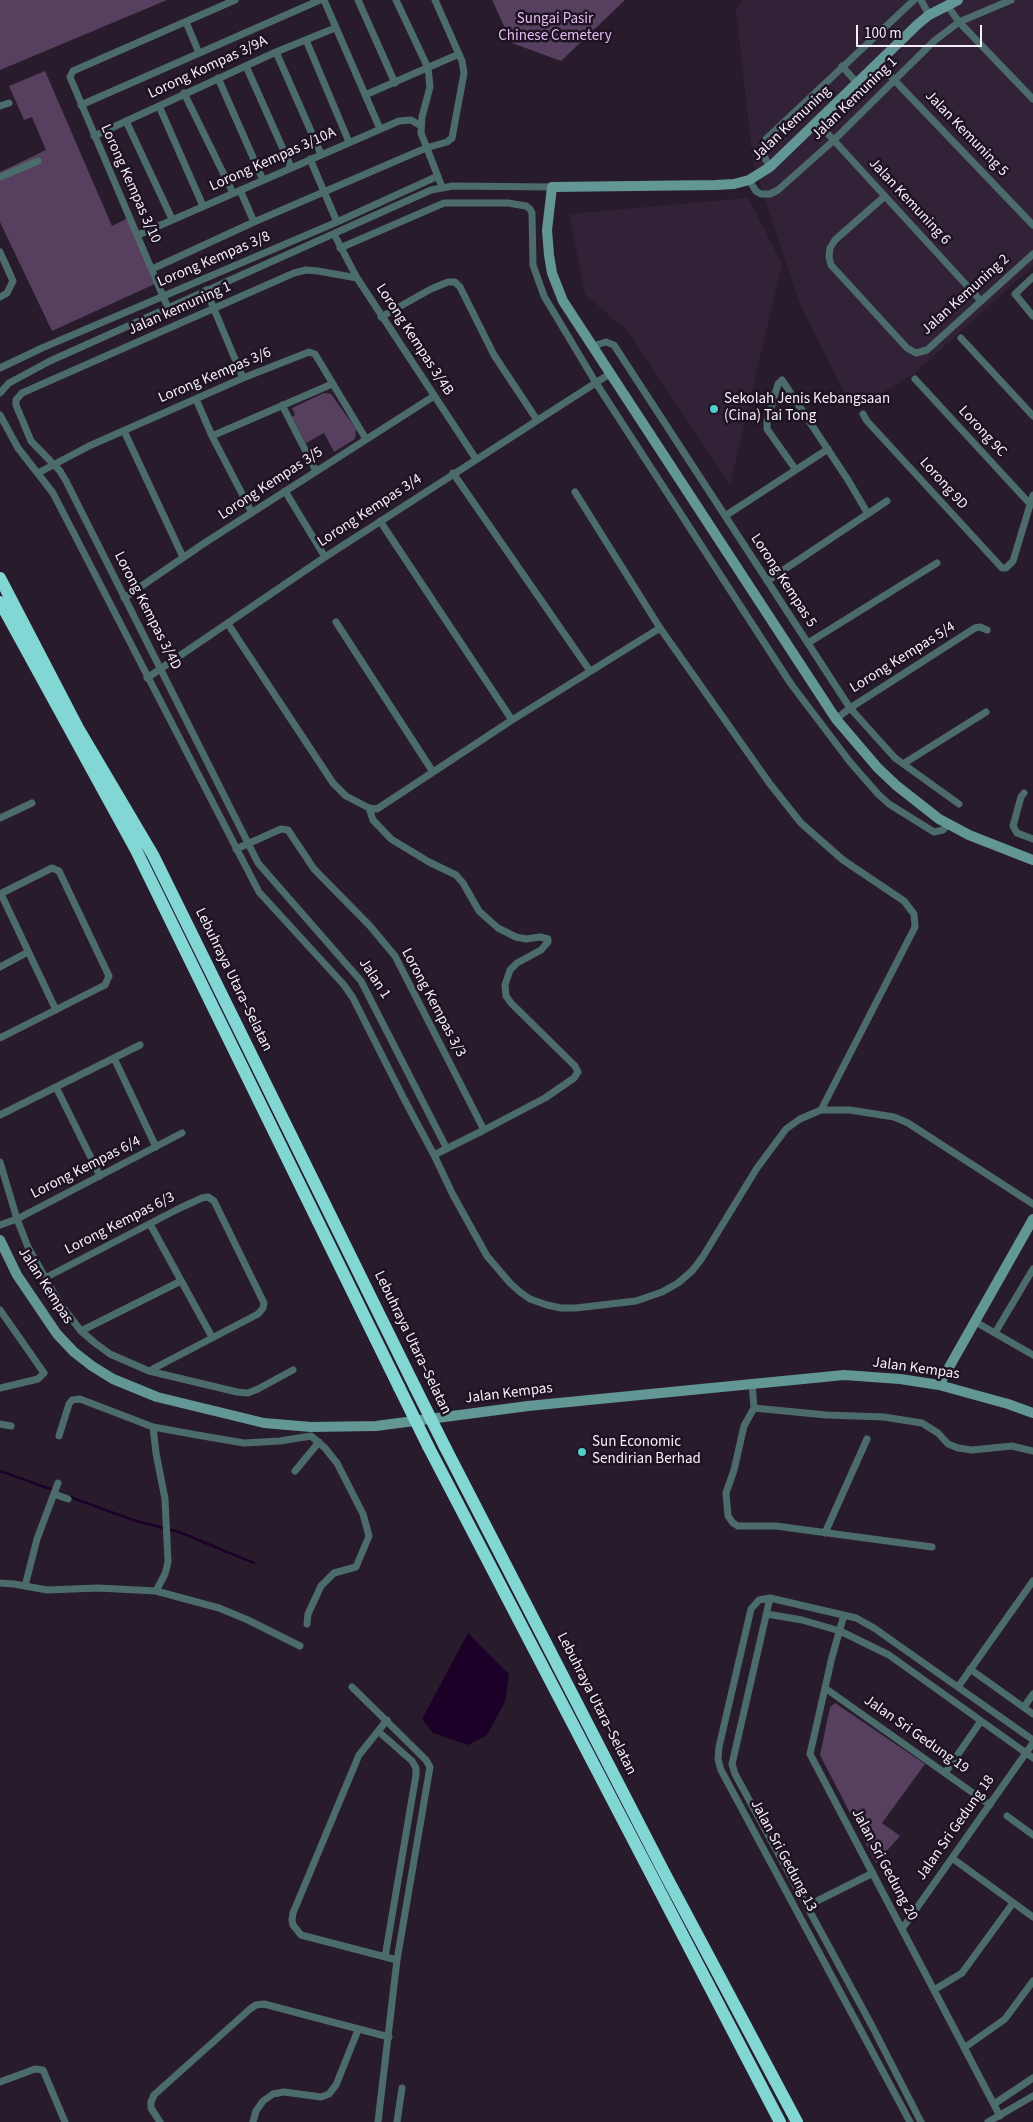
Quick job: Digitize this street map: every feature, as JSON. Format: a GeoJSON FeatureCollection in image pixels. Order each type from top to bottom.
{"type":"FeatureCollection","features":[{"type":"Feature","properties":{"kind":"highway","name":"Lebuhraya Utara–Selatan"},"geometry":{"type":"LineString","coordinates":[[0,578],[78,728],[154,855],[414,1387],[665,1874],[797,2122]]}},
{"type":"Feature","properties":{"kind":"highway","name":"Lebuhraya Utara–Selatan"},"geometry":{"type":"LineString","coordinates":[[0,602],[136,850],[428,1446],[780,2122]]}},
{"type":"Feature","properties":{"kind":"street"},"geometry":{"type":"LineString","coordinates":[[199,53],[186,22],[235,0]]}},
{"type":"Feature","properties":{"kind":"street"},"geometry":{"type":"LineString","coordinates":[[81,105],[322,0],[380,129]]}},
{"type":"Feature","properties":{"kind":"street"},"geometry":{"type":"LineString","coordinates":[[358,0],[395,83]]}},
{"type":"Feature","properties":{"kind":"street"},"geometry":{"type":"LineString","coordinates":[[396,0],[428,68],[430,87],[421,126],[426,148],[442,187]]}},
{"type":"Feature","properties":{"kind":"street"},"geometry":{"type":"LineString","coordinates":[[152,269],[254,222],[426,148],[447,142],[452,138],[464,73],[459,54],[435,0]]}},
{"type":"Feature","properties":{"kind":"street"},"geometry":{"type":"LineString","coordinates":[[770,166],[761,151],[763,143],[842,66],[914,0]]}},
{"type":"Feature","properties":{"kind":"street"},"geometry":{"type":"LineString","coordinates":[[921,0],[929,15]]}},
{"type":"Feature","properties":{"kind":"street","name":"Jalan Kemuning"},"geometry":{"type":"LineString","coordinates":[[552,187],[716,185],[734,184],[749,180],[770,166],[929,15],[958,0]]}},
{"type":"Feature","properties":{"kind":"street","name":"Jalan Kemuning 1"},"geometry":{"type":"LineString","coordinates":[[749,180],[756,191],[761,194],[770,194],[778,190],[833,141],[934,41],[959,22],[1011,0]]}},
{"type":"Feature","properties":{"kind":"street"},"geometry":{"type":"LineString","coordinates":[[947,5],[959,22],[1033,99]]}},
{"type":"Feature","properties":{"kind":"street","name":"Lorong Kempas 3/10"},"geometry":{"type":"LineString","coordinates":[[168,308],[70,80],[73,71],[186,22]]}},
{"type":"Feature","properties":{"kind":"street","name":"Lorong Kompas 3/9A"},"geometry":{"type":"LineString","coordinates":[[94,136],[184,93],[335,28]]}},
{"type":"Feature","properties":{"kind":"street"},"geometry":{"type":"LineString","coordinates":[[306,40],[349,142]]}},
{"type":"Feature","properties":{"kind":"street"},"geometry":{"type":"LineString","coordinates":[[276,52],[321,154]]}},
{"type":"Feature","properties":{"kind":"street"},"geometry":{"type":"LineString","coordinates":[[365,95],[459,54]]}},
{"type":"Feature","properties":{"kind":"street","name":"Jalan Kemuning 5"},"geometry":{"type":"LineString","coordinates":[[878,63],[1033,225]]}},
{"type":"Feature","properties":{"kind":"street"},"geometry":{"type":"LineString","coordinates":[[246,66],[291,167]]}},
{"type":"Feature","properties":{"kind":"street"},"geometry":{"type":"LineString","coordinates":[[842,66],[857,83]]}},
{"type":"Feature","properties":{"kind":"street"},"geometry":{"type":"LineString","coordinates":[[218,78],[263,180]]}},
{"type":"Feature","properties":{"kind":"street"},"geometry":{"type":"LineString","coordinates":[[184,93],[236,192],[254,222]]}},
{"type":"Feature","properties":{"kind":"street"},"geometry":{"type":"LineString","coordinates":[[0,106],[9,103]]}},
{"type":"Feature","properties":{"kind":"street"},"geometry":{"type":"LineString","coordinates":[[159,106],[203,206]]}},
{"type":"Feature","properties":{"kind":"street","name":"Lorong Kempas 3/10A"},"geometry":{"type":"LineString","coordinates":[[138,236],[172,219],[399,121],[406,120],[421,126]]}},
{"type":"Feature","properties":{"kind":"street"},"geometry":{"type":"LineString","coordinates":[[126,121],[172,219]]}},
{"type":"Feature","properties":{"kind":"street","name":"Jalan Kemuning 6"},"geometry":{"type":"LineString","coordinates":[[817,122],[981,300]]}},
{"type":"Feature","properties":{"kind":"street"},"geometry":{"type":"LineString","coordinates":[[310,160],[337,222]]}},
{"type":"Feature","properties":{"kind":"street"},"geometry":{"type":"LineString","coordinates":[[0,177],[38,161]]}},
{"type":"Feature","properties":{"kind":"street","name":"Lorong Kempas 3/8"},"geometry":{"type":"LineString","coordinates":[[0,368],[42,348],[337,222],[438,176]]}},
{"type":"Feature","properties":{"kind":"street"},"geometry":{"type":"LineString","coordinates":[[0,393],[9,383],[31,370],[206,290],[442,187],[552,187],[547,230],[549,256],[552,273],[563,301],[836,719],[877,767],[897,786],[948,824],[969,835],[1033,860]]}},
{"type":"Feature","properties":{"kind":"street","name":"Jalan Kemuning 2"},"geometry":{"type":"LineString","coordinates":[[885,196],[835,240],[830,248],[828,257],[831,265],[907,348],[916,353],[926,350],[1033,254]]}},
{"type":"Feature","properties":{"kind":"street"},"geometry":{"type":"LineString","coordinates":[[340,248],[444,203],[508,203],[526,206],[532,212],[533,266],[539,286],[596,383],[791,684],[850,762],[878,794],[926,828],[939,832],[948,824]]}},
{"type":"Feature","properties":{"kind":"street","name":"Lorong Kempas 3/4B"},"geometry":{"type":"LineString","coordinates":[[334,234],[340,248],[381,317],[476,459]]}},
{"type":"Feature","properties":{"kind":"street"},"geometry":{"type":"LineString","coordinates":[[0,252],[13,281],[7,293],[0,297]]}},
{"type":"Feature","properties":{"kind":"street","name":"Jalan kemuning 1"},"geometry":{"type":"LineString","coordinates":[[19,396],[22,393],[294,273],[306,270],[357,278]]}},
{"type":"Feature","properties":{"kind":"street"},"geometry":{"type":"LineString","coordinates":[[1033,277],[1015,294],[1033,316]]}},
{"type":"Feature","properties":{"kind":"street"},"geometry":{"type":"LineString","coordinates":[[381,317],[431,289],[448,282],[455,282],[460,288],[494,355],[537,420]]}},
{"type":"Feature","properties":{"kind":"street"},"geometry":{"type":"LineString","coordinates":[[206,290],[243,378]]}},
{"type":"Feature","properties":{"kind":"street"},"geometry":{"type":"LineString","coordinates":[[961,338],[1033,416]]}},
{"type":"Feature","properties":{"kind":"street","name":"Lorong Kempas 5"},"geometry":{"type":"LineString","coordinates":[[594,346],[606,342],[614,345],[850,708],[888,751],[959,804]]}},
{"type":"Feature","properties":{"kind":"street","name":"Lorong Kempas 3/6"},"geometry":{"type":"LineString","coordinates":[[38,473],[124,431],[243,378],[309,352],[315,354],[366,439]]}},
{"type":"Feature","properties":{"kind":"street","name":"Lorong Kempas 3/4"},"geometry":{"type":"LineString","coordinates":[[147,678],[325,556],[611,373]]}},
{"type":"Feature","properties":{"kind":"street"},"geometry":{"type":"LineString","coordinates":[[796,470],[767,429],[766,422],[779,381],[782,380],[868,514]]}},
{"type":"Feature","properties":{"kind":"street","name":"Lorong 9C"},"geometry":{"type":"LineString","coordinates":[[915,380],[1030,504]]}},
{"type":"Feature","properties":{"kind":"street"},"geometry":{"type":"LineString","coordinates":[[212,436],[332,384]]}},
{"type":"Feature","properties":{"kind":"street","name":"Lorong Kempas 3/4D"},"geometry":{"type":"LineString","coordinates":[[19,396],[16,406],[27,433],[38,450],[66,481],[249,844]]}},
{"type":"Feature","properties":{"kind":"street","name":"Lorong Kempas 3/5"},"geometry":{"type":"LineString","coordinates":[[124,598],[183,557],[434,396]]}},
{"type":"Feature","properties":{"kind":"street"},"geometry":{"type":"LineString","coordinates":[[196,399],[212,436],[252,513]]}},
{"type":"Feature","properties":{"kind":"street"},"geometry":{"type":"LineString","coordinates":[[282,405],[316,471]]}},
{"type":"Feature","properties":{"kind":"street","name":"Lorong 9D"},"geometry":{"type":"LineString","coordinates":[[863,414],[866,421],[998,565],[1006,568],[1013,561],[1030,504]]}},
{"type":"Feature","properties":{"kind":"street"},"geometry":{"type":"LineString","coordinates":[[0,415],[18,448],[53,493],[258,892],[344,985],[353,998],[453,1195],[487,1256],[520,1292],[538,1303],[561,1308],[636,1301],[662,1292],[678,1283],[692,1271],[702,1258],[757,1168],[786,1129],[800,1119],[821,1110],[850,1110],[894,1117],[908,1123],[1033,1204]]}},
{"type":"Feature","properties":{"kind":"street"},"geometry":{"type":"LineString","coordinates":[[124,431],[183,557]]}},
{"type":"Feature","properties":{"kind":"street"},"geometry":{"type":"LineString","coordinates":[[725,516],[828,449]]}},
{"type":"Feature","properties":{"kind":"street"},"geometry":{"type":"LineString","coordinates":[[453,474],[590,671]]}},
{"type":"Feature","properties":{"kind":"street"},"geometry":{"type":"LineString","coordinates":[[285,491],[325,556]]}},
{"type":"Feature","properties":{"kind":"street"},"geometry":{"type":"LineString","coordinates":[[575,492],[660,628],[770,784],[801,823],[843,860],[904,901],[914,914],[915,927],[821,1110]]}},
{"type":"Feature","properties":{"kind":"street"},"geometry":{"type":"LineString","coordinates":[[1030,504],[1033,495]]}},
{"type":"Feature","properties":{"kind":"street"},"geometry":{"type":"LineString","coordinates":[[767,581],[887,501]]}},
{"type":"Feature","properties":{"kind":"street"},"geometry":{"type":"LineString","coordinates":[[380,521],[512,720]]}},
{"type":"Feature","properties":{"kind":"street"},"geometry":{"type":"LineString","coordinates":[[808,643],[938,563]]}},
{"type":"Feature","properties":{"kind":"street"},"geometry":{"type":"LineString","coordinates":[[336,622],[433,772]]}},
{"type":"Feature","properties":{"kind":"street"},"geometry":{"type":"LineString","coordinates":[[228,624],[333,783],[346,796],[368,808],[377,809],[512,720],[660,628]]}},
{"type":"Feature","properties":{"kind":"street","name":"Lorong Kempas 5/4"},"geometry":{"type":"LineString","coordinates":[[836,719],[850,708],[975,628],[980,627],[987,630]]}},
{"type":"Feature","properties":{"kind":"street"},"geometry":{"type":"LineString","coordinates":[[903,764],[986,712]]}},
{"type":"Feature","properties":{"kind":"street"},"geometry":{"type":"LineString","coordinates":[[1024,793],[1021,797],[1013,826],[1018,833],[1033,839]]}},
{"type":"Feature","properties":{"kind":"street"},"geometry":{"type":"LineString","coordinates":[[0,818],[32,803]]}},
{"type":"Feature","properties":{"kind":"street"},"geometry":{"type":"LineString","coordinates":[[368,808],[373,820],[391,839],[429,862],[456,875],[463,883],[479,911],[498,928],[516,938],[540,937],[548,939],[548,942],[541,950],[517,963],[510,970],[505,985],[506,996],[575,1066],[578,1072],[574,1078],[545,1098],[434,1155]]}},
{"type":"Feature","properties":{"kind":"street","name":"Lorong Kempas 3/3"},"geometry":{"type":"LineString","coordinates":[[236,849],[281,829],[288,830],[314,869],[370,926],[395,956],[484,1130]]}},
{"type":"Feature","properties":{"kind":"street","name":"Jalan 1"},"geometry":{"type":"LineString","coordinates":[[249,844],[265,873],[362,981],[447,1149]]}},
{"type":"Feature","properties":{"kind":"street"},"geometry":{"type":"LineString","coordinates":[[0,1038],[56,1010],[105,984],[108,980],[108,976],[59,871],[56,868],[52,868],[0,894],[56,1010]]}},
{"type":"Feature","properties":{"kind":"street"},"geometry":{"type":"LineString","coordinates":[[0,967],[28,952]]}},
{"type":"Feature","properties":{"kind":"street"},"geometry":{"type":"LineString","coordinates":[[0,1115],[140,1045]]}},
{"type":"Feature","properties":{"kind":"street"},"geometry":{"type":"LineString","coordinates":[[114,1058],[156,1147]]}},
{"type":"Feature","properties":{"kind":"street"},"geometry":{"type":"LineString","coordinates":[[56,1087],[100,1176]]}},
{"type":"Feature","properties":{"kind":"street","name":"Lorong Kempas 6/4"},"geometry":{"type":"LineString","coordinates":[[0,1225],[17,1219],[182,1133]]}},
{"type":"Feature","properties":{"kind":"street"},"geometry":{"type":"LineString","coordinates":[[0,1162],[17,1219],[28,1247],[45,1278],[60,1304],[81,1331],[110,1354],[148,1371],[236,1392],[248,1393],[258,1390],[293,1370]]}},
{"type":"Feature","properties":{"kind":"street","name":"Lorong Kempas 6/3"},"geometry":{"type":"LineString","coordinates":[[45,1278],[180,1208],[208,1197],[214,1201],[264,1303],[263,1308],[258,1314],[212,1337]]}},
{"type":"Feature","properties":{"kind":"street"},"geometry":{"type":"LineString","coordinates":[[939,1385],[1033,1219]]}},
{"type":"Feature","properties":{"kind":"street"},"geometry":{"type":"LineString","coordinates":[[148,1371],[212,1337],[150,1224]]}},
{"type":"Feature","properties":{"kind":"street","name":"Jalan Kempas"},"geometry":{"type":"LineString","coordinates":[[0,1240],[17,1275],[57,1334],[74,1352],[106,1375],[132,1387],[183,1404],[264,1423],[311,1431],[376,1426],[528,1406],[844,1375],[900,1379],[939,1385],[1033,1413]]}},
{"type":"Feature","properties":{"kind":"street"},"geometry":{"type":"LineString","coordinates":[[995,1333],[1033,1269]]}},
{"type":"Feature","properties":{"kind":"street"},"geometry":{"type":"LineString","coordinates":[[81,1331],[181,1281]]}},
{"type":"Feature","properties":{"kind":"street"},"geometry":{"type":"LineString","coordinates":[[0,1310],[44,1373],[38,1379],[0,1388]]}},
{"type":"Feature","properties":{"kind":"street"},"geometry":{"type":"LineString","coordinates":[[974,1322],[1033,1355]]}},
{"type":"Feature","properties":{"kind":"street"},"geometry":{"type":"LineString","coordinates":[[752,1383],[754,1408],[744,1426],[734,1470],[726,1493],[726,1506],[731,1521],[738,1526],[776,1526],[932,1547]]}},
{"type":"Feature","properties":{"kind":"street"},"geometry":{"type":"LineString","coordinates":[[59,1436],[69,1404],[76,1399],[153,1427],[244,1443],[280,1441],[311,1431],[338,1463],[363,1514],[369,1536],[356,1567],[334,1573],[321,1586],[308,1614],[307,1624]]}},
{"type":"Feature","properties":{"kind":"street"},"geometry":{"type":"LineString","coordinates":[[754,1408],[826,1415],[884,1416],[922,1423],[938,1433],[948,1444],[958,1448],[972,1450],[1012,1446],[1033,1451]]}},
{"type":"Feature","properties":{"kind":"street"},"geometry":{"type":"LineString","coordinates":[[0,1424],[11,1426]]}},
{"type":"Feature","properties":{"kind":"street"},"geometry":{"type":"LineString","coordinates":[[153,1427],[156,1453],[164,1487],[168,1569],[156,1591]]}},
{"type":"Feature","properties":{"kind":"street"},"geometry":{"type":"LineString","coordinates":[[825,1533],[867,1439]]}},
{"type":"Feature","properties":{"kind":"street"},"geometry":{"type":"LineString","coordinates":[[296,1471],[319,1442]]}},
{"type":"Feature","properties":{"kind":"street"},"geometry":{"type":"LineString","coordinates":[[25,1586],[37,1539],[58,1483]]}},
{"type":"Feature","properties":{"kind":"street"},"geometry":{"type":"LineString","coordinates":[[54,1494],[68,1499]]}},
{"type":"Feature","properties":{"kind":"street"},"geometry":{"type":"LineString","coordinates":[[958,1687],[1033,1580]]}},
{"type":"Feature","properties":{"kind":"street"},"geometry":{"type":"LineString","coordinates":[[0,1583],[47,1590],[98,1588],[156,1591],[219,1608],[300,1646]]}},
{"type":"Feature","properties":{"kind":"street"},"geometry":{"type":"LineString","coordinates":[[770,1598],[844,1615],[866,1623],[1033,1742]]}},
{"type":"Feature","properties":{"kind":"street","name":"Jalan Sri Gedung 13"},"geometry":{"type":"LineString","coordinates":[[910,2122],[726,1779],[718,1759],[719,1747],[751,1609],[760,1600],[770,1598],[732,1764],[735,1774],[921,2122]]}},
{"type":"Feature","properties":{"kind":"street"},"geometry":{"type":"LineString","coordinates":[[767,1614],[802,1620],[840,1631],[889,1656],[1033,1758]]}},
{"type":"Feature","properties":{"kind":"street","name":"Jalan Sri Gedung 20"},"geometry":{"type":"LineString","coordinates":[[844,1615],[810,1754],[1000,2116]]}},
{"type":"Feature","properties":{"kind":"street"},"geometry":{"type":"LineString","coordinates":[[970,1670],[1033,1714]]}},
{"type":"Feature","properties":{"kind":"street"},"geometry":{"type":"LineString","coordinates":[[352,1687],[387,1720],[426,1760],[430,1767],[397,1960],[378,2122]]}},
{"type":"Feature","properties":{"kind":"street","name":"Jalan Sri Gedung 19"},"geometry":{"type":"LineString","coordinates":[[826,1688],[990,1805]]}},
{"type":"Feature","properties":{"kind":"street"},"geometry":{"type":"LineString","coordinates":[[1024,1707],[1033,1694]]}},
{"type":"Feature","properties":{"kind":"street"},"geometry":{"type":"LineString","coordinates":[[387,1720],[359,1754],[296,1904],[292,1920],[293,1925],[301,1935],[397,1960]]}},
{"type":"Feature","properties":{"kind":"street"},"geometry":{"type":"LineString","coordinates":[[945,1773],[981,1721]]}},
{"type":"Feature","properties":{"kind":"street"},"geometry":{"type":"LineString","coordinates":[[378,1730],[412,1761],[416,1768],[385,1957]]}},
{"type":"Feature","properties":{"kind":"street","name":"Jalan Sri Gedung 18"},"geometry":{"type":"LineString","coordinates":[[902,1929],[1033,1742]]}},
{"type":"Feature","properties":{"kind":"street"},"geometry":{"type":"LineString","coordinates":[[1007,1816],[1033,1835]]}},
{"type":"Feature","properties":{"kind":"street"},"geometry":{"type":"LineString","coordinates":[[952,1858],[1033,1917]]}},
{"type":"Feature","properties":{"kind":"street"},"geometry":{"type":"LineString","coordinates":[[807,1906],[873,1873]]}},
{"type":"Feature","properties":{"kind":"street"},"geometry":{"type":"LineString","coordinates":[[934,1990],[962,1973],[1014,1903]]}},
{"type":"Feature","properties":{"kind":"street"},"geometry":{"type":"LineString","coordinates":[[964,2048],[1005,2019],[1033,1981]]}},
{"type":"Feature","properties":{"kind":"street"},"geometry":{"type":"LineString","coordinates":[[160,2122],[151,2108],[154,2095],[256,2005],[264,2004],[389,2037]]}},
{"type":"Feature","properties":{"kind":"street"},"geometry":{"type":"LineString","coordinates":[[253,2122],[256,2111],[263,2101],[273,2094],[284,2092],[321,2097],[329,2094],[336,2086],[358,2030]]}},
{"type":"Feature","properties":{"kind":"street"},"geometry":{"type":"LineString","coordinates":[[0,2082],[35,2069],[43,2070],[65,2122]]}},
{"type":"Feature","properties":{"kind":"street"},"geometry":{"type":"LineString","coordinates":[[994,2104],[1033,2078]]}},
{"type":"Feature","properties":{"kind":"street"},"geometry":{"type":"LineString","coordinates":[[397,2122],[402,2088]]}},
{"type":"Feature","properties":{"kind":"street"},"geometry":{"type":"LineString","coordinates":[[988,2122],[1033,2096]]}},
{"type":"Feature","properties":{"kind":"shaded area"},"geometry":{"type":"Polygon","coordinates":[[[743,0],[1033,0],[1033,266],[915,373],[853,410],[799,302],[753,162],[736,10],[743,0]]]}},
{"type":"Feature","properties":{"kind":"shaded area","name":"Sekolah Jenis Kebangsaan (Cina) Tai Tong"},"geometry":{"type":"Polygon","coordinates":[[[748,198],[782,264],[730,485],[629,332],[585,294],[569,214],[748,198]]]}},
{"type":"Feature","properties":{"kind":"shaded area"},"geometry":{"type":"Polygon","coordinates":[[[468,1633],[509,1674],[505,1702],[487,1735],[468,1745],[433,1733],[422,1719],[468,1633]]]}},
{"type":"Feature","properties":{"kind":"green space"},"geometry":{"type":"Polygon","coordinates":[[[0,0],[167,0],[0,70],[0,0]]]}},
{"type":"Feature","properties":{"kind":"green space","name":"Sungai Pasir Chinese Cemetery"},"geometry":{"type":"Polygon","coordinates":[[[492,0],[625,0],[561,61],[512,43],[492,0]]]}},
{"type":"Feature","properties":{"kind":"green space"},"geometry":{"type":"Polygon","coordinates":[[[45,71],[112,226],[128,218],[157,283],[52,331],[0,222],[0,172],[46,150],[32,117],[24,120],[9,86],[45,71]]]}},
{"type":"Feature","properties":{"kind":"green space"},"geometry":{"type":"Polygon","coordinates":[[[324,393],[331,394],[356,429],[355,439],[334,452],[324,433],[306,443],[292,417],[295,415],[292,408],[324,393]]]}},
{"type":"Feature","properties":{"kind":"green space"},"geometry":{"type":"Polygon","coordinates":[[[835,1703],[925,1764],[882,1823],[900,1836],[876,1863],[820,1755],[830,1707],[835,1703]]]}},
{"type":"Feature","properties":{"kind":"waterway"},"geometry":{"type":"LineString","coordinates":[[0,1471],[53,1490]]}},
{"type":"Feature","properties":{"kind":"waterway"},"geometry":{"type":"LineString","coordinates":[[70,1497],[136,1521],[179,1532],[254,1563]]}},
{"type":"Feature","properties":{"kind":"place","name":"Sekolah Jenis Kebangsaan (Cina) Tai Tong"},"geometry":{"type":"Point","coordinates":[714,409]}},
{"type":"Feature","properties":{"kind":"place","name":"Sun Economic Sendirian Berhad"},"geometry":{"type":"Point","coordinates":[582,1452]}}]}
